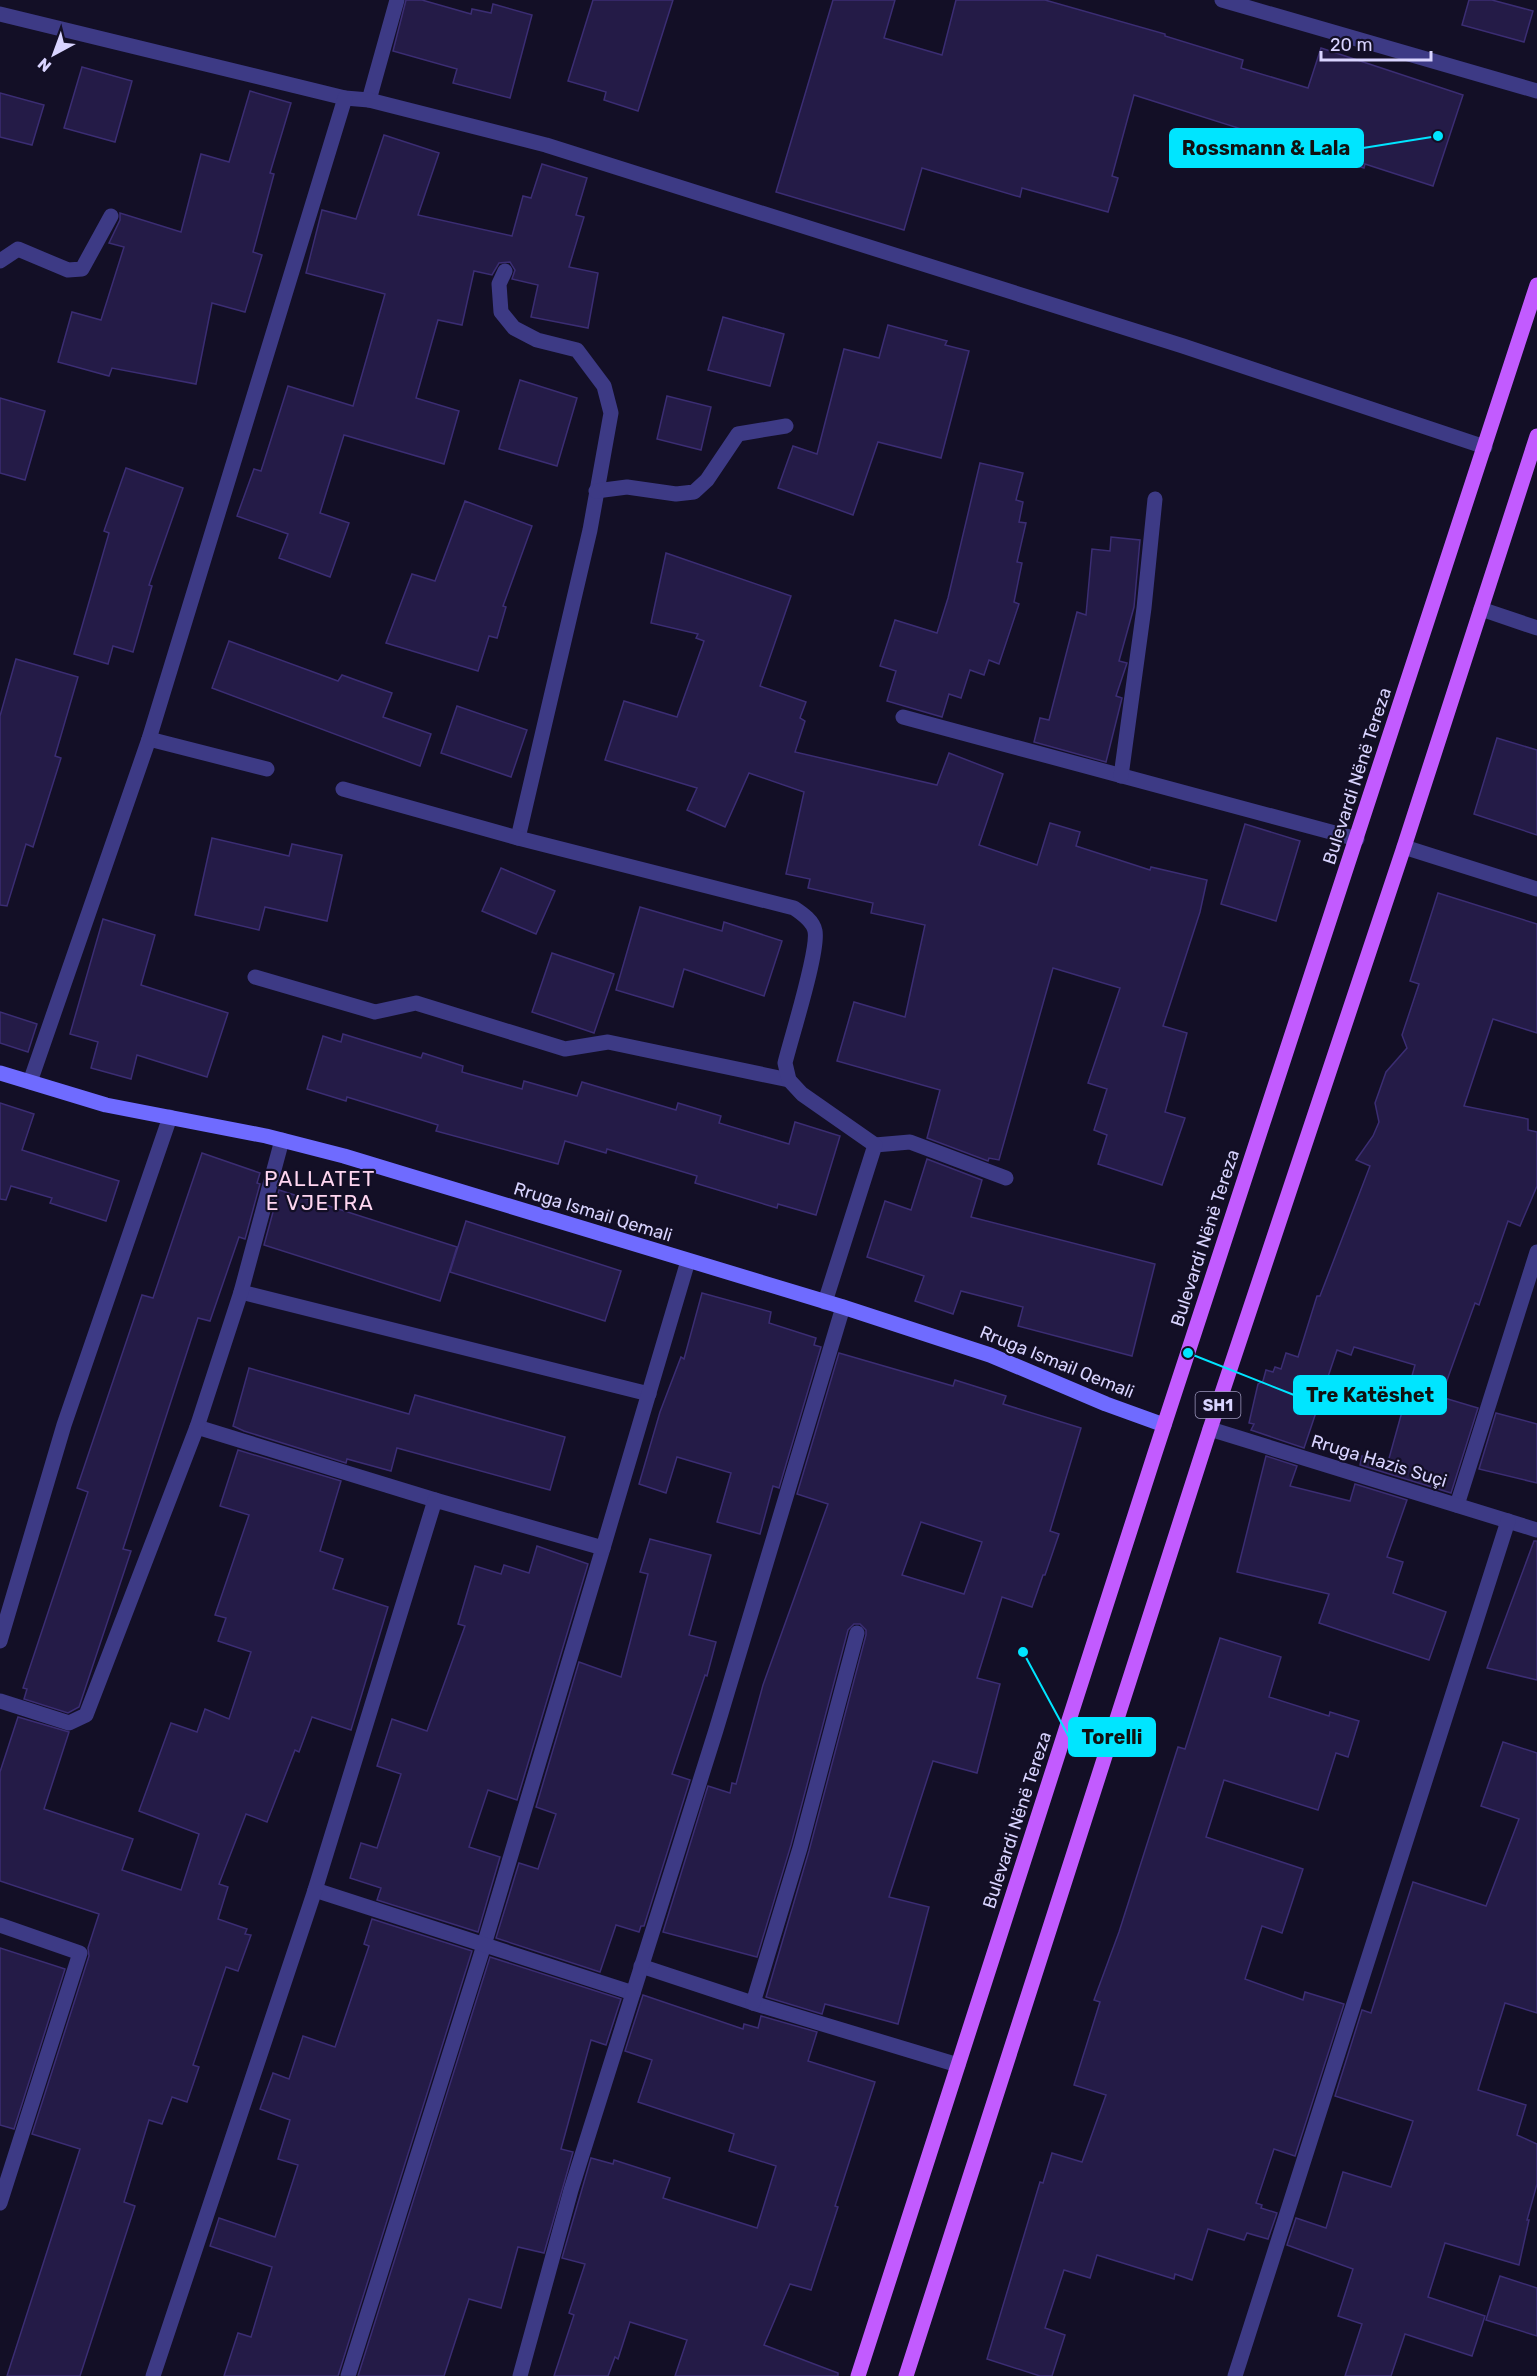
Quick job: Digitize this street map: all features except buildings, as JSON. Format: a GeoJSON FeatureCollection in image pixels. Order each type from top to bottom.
{"type":"FeatureCollection","features":[{"type":"Feature","properties":{"kind":"main road","name":"Bulevardi Nënë Tereza"},"geometry":{"type":"LineString","coordinates":[[858,2376],[1164,1425],[1537,285]]}},
{"type":"Feature","properties":{"kind":"main road","name":"SH1"},"geometry":{"type":"LineString","coordinates":[[906,2376],[1210,1429],[1404,847],[1537,436]]}},
{"type":"Feature","properties":{"kind":"street"},"geometry":{"type":"LineString","coordinates":[[369,100],[398,0]]}},
{"type":"Feature","properties":{"kind":"street"},"geometry":{"type":"LineString","coordinates":[[1222,0],[1537,91]]}},
{"type":"Feature","properties":{"kind":"street"},"geometry":{"type":"LineString","coordinates":[[0,14],[345,98],[369,100],[546,145],[1184,346],[1485,447]]}},
{"type":"Feature","properties":{"kind":"street"},"geometry":{"type":"LineString","coordinates":[[30,1082],[149,739],[345,98]]}},
{"type":"Feature","properties":{"kind":"street"},"geometry":{"type":"LineString","coordinates":[[0,261],[18,249],[68,270],[82,269],[111,216]]}},
{"type":"Feature","properties":{"kind":"street"},"geometry":{"type":"LineString","coordinates":[[505,271],[499,284],[501,312],[514,328],[537,340],[577,350],[604,386],[611,413],[590,530],[518,838]]}},
{"type":"Feature","properties":{"kind":"street"},"geometry":{"type":"LineString","coordinates":[[596,491],[627,487],[676,494],[694,492],[707,480],[738,434],[786,426]]}},
{"type":"Feature","properties":{"kind":"street"},"geometry":{"type":"LineString","coordinates":[[1120,776],[1144,608],[1155,499]]}},
{"type":"Feature","properties":{"kind":"street"},"geometry":{"type":"LineString","coordinates":[[1481,609],[1537,628]]}},
{"type":"Feature","properties":{"kind":"street"},"geometry":{"type":"LineString","coordinates":[[903,717],[1357,839]]}},
{"type":"Feature","properties":{"kind":"street"},"geometry":{"type":"LineString","coordinates":[[149,739],[267,769]]}},
{"type":"Feature","properties":{"kind":"street"},"geometry":{"type":"LineString","coordinates":[[343,789],[518,838],[794,908],[807,916],[815,931],[814,952],[785,1063],[789,1080],[802,1094],[875,1145],[910,1142],[1006,1178]]}},
{"type":"Feature","properties":{"kind":"street"},"geometry":{"type":"LineString","coordinates":[[1404,847],[1537,889]]}},
{"type":"Feature","properties":{"kind":"street"},"geometry":{"type":"LineString","coordinates":[[255,977],[375,1012],[416,1003],[565,1049],[608,1042],[789,1080]]}},
{"type":"Feature","properties":{"kind":"street","name":"Rruga Ismail Qemali"},"geometry":{"type":"LineString","coordinates":[[0,1073],[106,1105],[282,1140],[843,1307],[990,1355],[1106,1404],[1164,1425]]}},
{"type":"Feature","properties":{"kind":"street"},"geometry":{"type":"LineString","coordinates":[[0,1641],[64,1425],[170,1117]]}},
{"type":"Feature","properties":{"kind":"street"},"geometry":{"type":"LineString","coordinates":[[0,1701],[69,1723],[86,1715],[197,1427],[241,1292],[282,1140]]}},
{"type":"Feature","properties":{"kind":"street"},"geometry":{"type":"LineString","coordinates":[[825,1302],[875,1145]]}},
{"type":"Feature","properties":{"kind":"street"},"geometry":{"type":"LineString","coordinates":[[1457,1505],[1537,1252]]}},
{"type":"Feature","properties":{"kind":"street"},"geometry":{"type":"LineString","coordinates":[[348,2376],[484,1945],[688,1261]]}},
{"type":"Feature","properties":{"kind":"street"},"geometry":{"type":"LineString","coordinates":[[241,1292],[649,1394]]}},
{"type":"Feature","properties":{"kind":"street"},"geometry":{"type":"LineString","coordinates":[[520,2376],[571,2190],[843,1307]]}},
{"type":"Feature","properties":{"kind":"street"},"geometry":{"type":"LineString","coordinates":[[197,1427],[435,1500],[603,1548]]}},
{"type":"Feature","properties":{"kind":"street","name":"Rruga Hazis Suçi"},"geometry":{"type":"LineString","coordinates":[[1210,1429],[1537,1530]]}},
{"type":"Feature","properties":{"kind":"street"},"geometry":{"type":"LineString","coordinates":[[153,2376],[315,1890],[435,1500]]}},
{"type":"Feature","properties":{"kind":"street"},"geometry":{"type":"LineString","coordinates":[[1235,2376],[1508,1521]]}},
{"type":"Feature","properties":{"kind":"street"},"geometry":{"type":"LineString","coordinates":[[753,2003],[800,1848],[857,1633]]}},
{"type":"Feature","properties":{"kind":"street"},"geometry":{"type":"LineString","coordinates":[[315,1890],[633,1993]]}},
{"type":"Feature","properties":{"kind":"street"},"geometry":{"type":"LineString","coordinates":[[0,1925],[80,1953],[0,2203]]}},
{"type":"Feature","properties":{"kind":"street"},"geometry":{"type":"LineString","coordinates":[[641,1966],[958,2066]]}},
{"type":"Feature","properties":{"kind":"place","name":"Rossmann & Lala"},"geometry":{"type":"Point","coordinates":[1438,136]}},
{"type":"Feature","properties":{"kind":"place","name":"Tre Katëshet"},"geometry":{"type":"Point","coordinates":[1188,1353]}},
{"type":"Feature","properties":{"kind":"place","name":"Torelli"},"geometry":{"type":"Point","coordinates":[1023,1652]}},
{"type":"Feature","properties":{"kind":"district","name":"PALLATET E VJETRA"},"geometry":{"type":"Point","coordinates":[320,1190]}}]}
